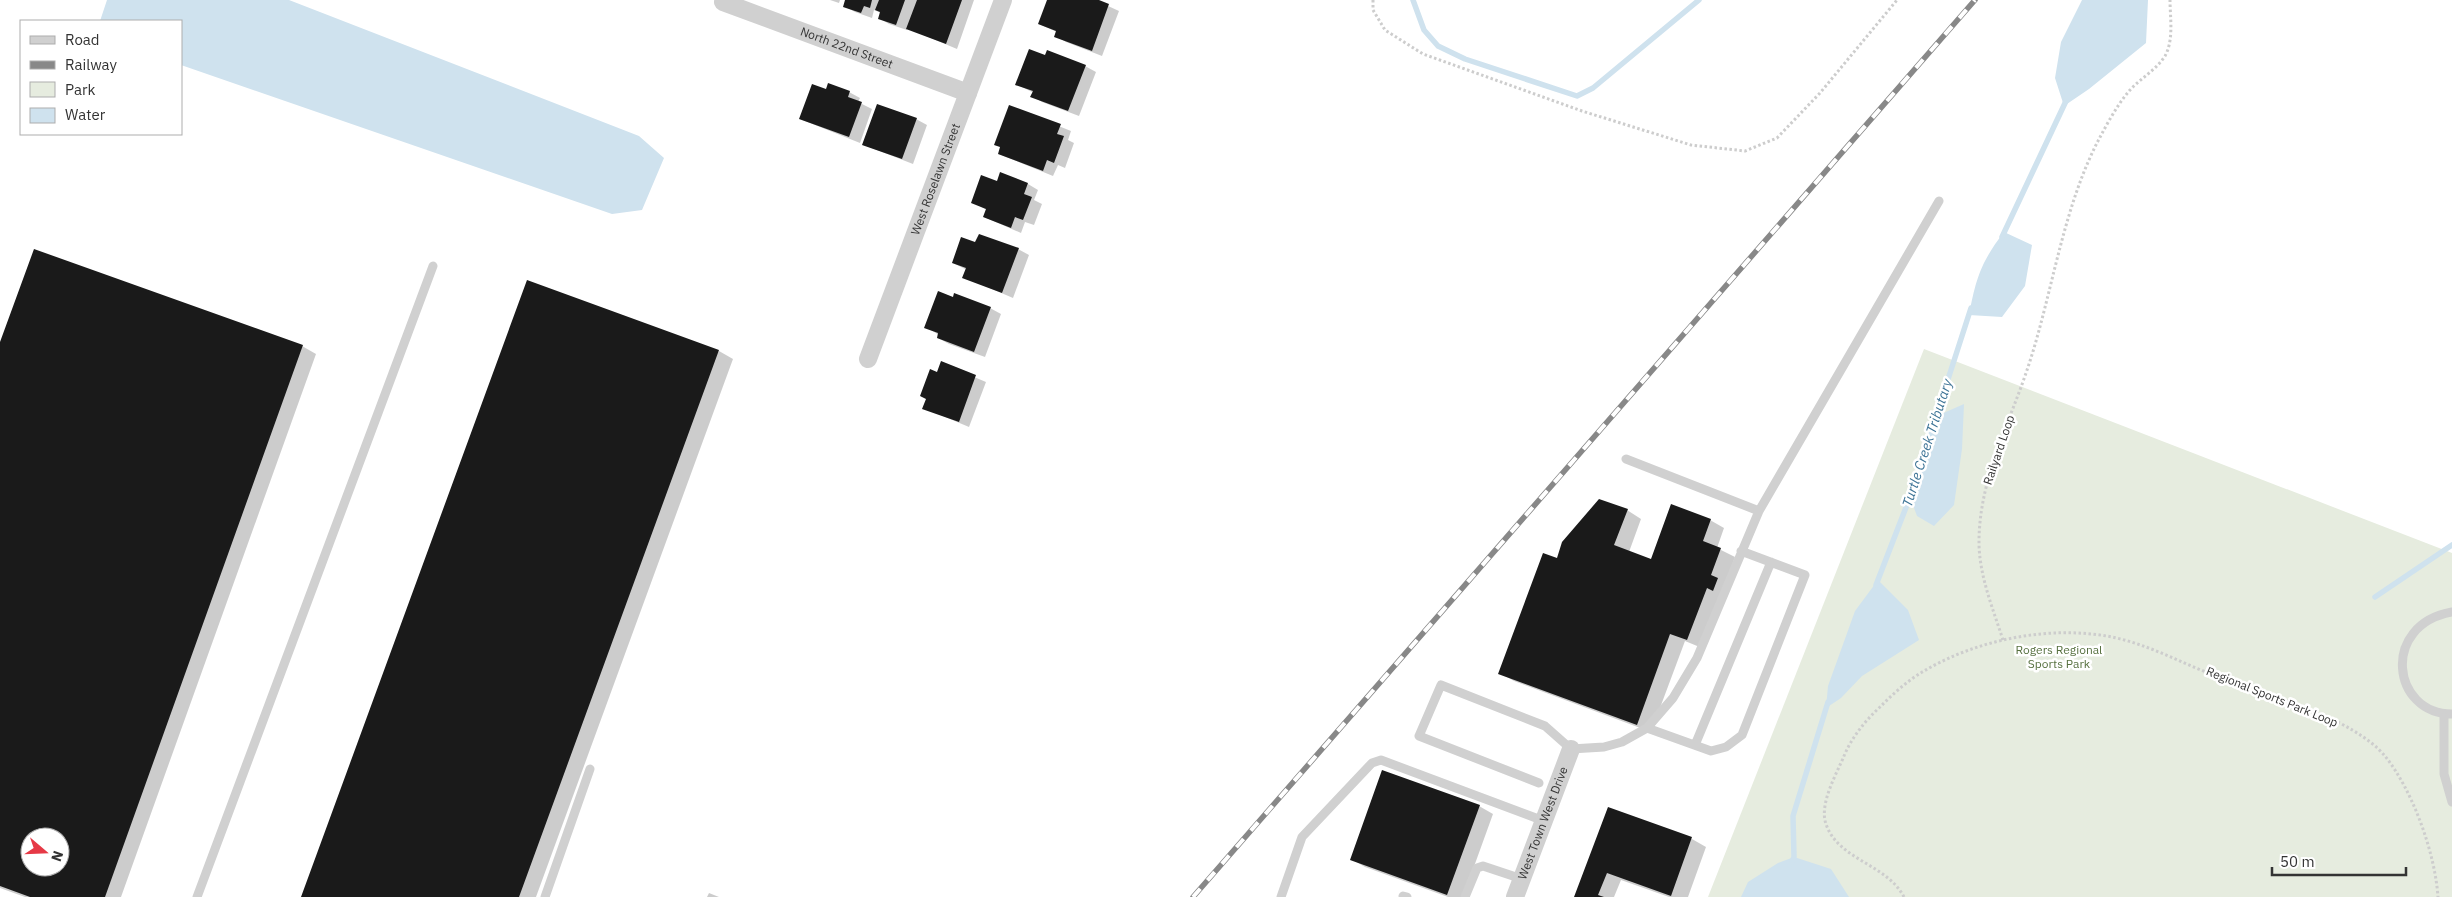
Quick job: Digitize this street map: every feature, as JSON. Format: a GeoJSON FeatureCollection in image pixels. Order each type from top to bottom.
{"type":"FeatureCollection","features":[{"type":"Feature","properties":{"kind":"street","name":"West Roselawn Street"},"geometry":{"type":"LineString","coordinates":[[868,359],[1003,0]]}},
{"type":"Feature","properties":{"kind":"street","name":"North 22nd Street"},"geometry":{"type":"LineString","coordinates":[[724,1],[968,93]]}},
{"type":"Feature","properties":{"kind":"street","name":"West Town West Drive"},"geometry":{"type":"LineString","coordinates":[[1515,897],[1571,749]]}},
{"type":"Feature","properties":{"kind":"lane"},"geometry":{"type":"LineString","coordinates":[[1539,783],[1419,736],[1441,685],[1545,726],[1571,749],[1604,747],[1622,742],[1647,728],[1673,698],[1697,658],[1758,511],[1939,201]]}},
{"type":"Feature","properties":{"kind":"lane"},"geometry":{"type":"LineString","coordinates":[[197,897],[433,266]]}},
{"type":"Feature","properties":{"kind":"lane"},"geometry":{"type":"LineString","coordinates":[[1626,459],[1758,511]]}},
{"type":"Feature","properties":{"kind":"lane"},"geometry":{"type":"LineString","coordinates":[[1647,728],[1711,751],[1726,747],[1742,735],[1805,575],[1741,551]]}},
{"type":"Feature","properties":{"kind":"lane"},"geometry":{"type":"LineString","coordinates":[[1695,745],[1771,562]]}},
{"type":"Feature","properties":{"kind":"lane"},"geometry":{"type":"LineString","coordinates":[[2452,612],[2436,615],[2421,623],[2410,635],[2403,651],[2402,668],[2406,684],[2415,698],[2428,708],[2448,714],[2444,774],[2452,802]]}},
{"type":"Feature","properties":{"kind":"lane"},"geometry":{"type":"LineString","coordinates":[[1281,897],[1302,837],[1372,763],[1381,760],[1544,821]]}},
{"type":"Feature","properties":{"kind":"lane"},"geometry":{"type":"LineString","coordinates":[[544,897],[590,769]]}},
{"type":"Feature","properties":{"kind":"lane"},"geometry":{"type":"LineString","coordinates":[[1465,897],[1477,868],[1483,866],[1522,879]]}},
{"type":"Feature","properties":{"kind":"path"},"geometry":{"type":"LineString","coordinates":[[1373,0],[1373,10],[1385,30],[1423,54],[1582,111],[1691,145],[1745,151],[1778,138],[1820,93],[1897,0]]}},
{"type":"Feature","properties":{"kind":"path","name":"Railyard Loop"},"geometry":{"type":"LineString","coordinates":[[2003,640],[1984,579],[1979,543],[1981,507],[1989,471],[2030,361],[2075,197],[2097,143],[2112,114],[2130,90],[2165,55],[2170,42],[2170,0]]}},
{"type":"Feature","properties":{"kind":"path","name":"Regional Sports Park Loop"},"geometry":{"type":"LineString","coordinates":[[2003,640],[2037,634],[2071,632],[2113,637],[2250,686],[2353,730],[2385,757],[2409,796],[2430,850],[2438,897]]}},
{"type":"Feature","properties":{"kind":"path"},"geometry":{"type":"LineString","coordinates":[[1904,897],[1889,876],[1850,852],[1832,836],[1825,823],[1824,810],[1832,784],[1847,749],[1865,722],[1891,696],[1924,671],[1964,653],[2003,640]]}},
{"type":"Feature","properties":{"kind":"green space","name":"Rogers Regional Sports Park"},"geometry":{"type":"Polygon","coordinates":[[[1924,349],[2452,553],[2452,897],[1708,897],[1924,349]]]}},
{"type":"Feature","properties":{"kind":"water"},"geometry":{"type":"Polygon","coordinates":[[[107,0],[289,0],[639,136],[664,158],[642,210],[612,214],[182,65],[182,20],[100,20],[107,0]]]}},
{"type":"Feature","properties":{"kind":"water"},"geometry":{"type":"Polygon","coordinates":[[[2082,0],[2148,0],[2146,43],[2089,89],[2064,106],[2055,78],[2061,42],[2082,0]]]}},
{"type":"Feature","properties":{"kind":"water"},"geometry":{"type":"Polygon","coordinates":[[[2004,232],[2032,245],[2025,286],[2002,317],[1969,315],[1980,271],[2004,232]]]}},
{"type":"Feature","properties":{"kind":"water"},"geometry":{"type":"Polygon","coordinates":[[[1964,404],[1962,449],[1954,505],[1934,526],[1917,516],[1910,497],[1939,415],[1964,404]]]}},
{"type":"Feature","properties":{"kind":"water"},"geometry":{"type":"Polygon","coordinates":[[[1878,580],[1908,610],[1919,640],[1862,676],[1841,698],[1826,708],[1828,686],[1855,611],[1878,580]]]}},
{"type":"Feature","properties":{"kind":"water"},"geometry":{"type":"Polygon","coordinates":[[[1794,857],[1831,869],[1849,897],[1741,897],[1748,882],[1778,863],[1794,857]]]}},
{"type":"Feature","properties":{"kind":"building"},"geometry":{"type":"Polygon","coordinates":[[[845,0],[872,0],[870,8],[864,6],[861,13],[843,7],[845,0]]]}},
{"type":"Feature","properties":{"kind":"building"},"geometry":{"type":"Polygon","coordinates":[[[879,0],[905,0],[896,25],[878,19],[880,12],[875,10],[879,0]]]}},
{"type":"Feature","properties":{"kind":"building"},"geometry":{"type":"Polygon","coordinates":[[[917,0],[962,0],[946,44],[906,29],[917,0]]]}},
{"type":"Feature","properties":{"kind":"building"},"geometry":{"type":"Polygon","coordinates":[[[1047,0],[1099,0],[1109,4],[1092,51],[1054,37],[1056,31],[1038,24],[1047,0]]]}},
{"type":"Feature","properties":{"kind":"building"},"geometry":{"type":"Polygon","coordinates":[[[1029,49],[1045,55],[1047,50],[1086,65],[1068,111],[1030,97],[1033,91],[1015,85],[1029,49]]]}},
{"type":"Feature","properties":{"kind":"building"},"geometry":{"type":"Polygon","coordinates":[[[828,83],[850,91],[848,97],[862,102],[849,137],[799,119],[812,84],[826,89],[828,83]]]}},
{"type":"Feature","properties":{"kind":"building"},"geometry":{"type":"Polygon","coordinates":[[[877,104],[917,118],[902,159],[862,145],[877,104]]]}},
{"type":"Feature","properties":{"kind":"building"},"geometry":{"type":"Polygon","coordinates":[[[1009,105],[1061,124],[1057,134],[1064,136],[1054,163],[1047,160],[1043,171],[998,154],[1000,147],[994,145],[1009,105]]]}},
{"type":"Feature","properties":{"kind":"building"},"geometry":{"type":"Polygon","coordinates":[[[1000,172],[1028,183],[1024,194],[1032,197],[1023,220],[1015,217],[1011,228],[983,217],[986,209],[971,203],[981,175],[997,181],[1000,172]]]}},
{"type":"Feature","properties":{"kind":"building"},"geometry":{"type":"Polygon","coordinates":[[[979,234],[1019,248],[1002,293],[962,278],[966,268],[952,263],[961,237],[975,242],[979,234]]]}},
{"type":"Feature","properties":{"kind":"building"},"geometry":{"type":"Polygon","coordinates":[[[34,249],[303,345],[105,897],[30,897],[0,886],[0,342],[34,249]]]}},
{"type":"Feature","properties":{"kind":"building"},"geometry":{"type":"Polygon","coordinates":[[[527,280],[719,350],[519,897],[301,897],[527,280]]]}},
{"type":"Feature","properties":{"kind":"building"},"geometry":{"type":"Polygon","coordinates":[[[938,291],[953,297],[954,293],[991,307],[974,352],[937,338],[938,333],[924,328],[938,291]]]}},
{"type":"Feature","properties":{"kind":"building"},"geometry":{"type":"Polygon","coordinates":[[[941,361],[976,375],[959,422],[922,409],[926,399],[920,396],[930,369],[937,372],[941,361]]]}},
{"type":"Feature","properties":{"kind":"building"},"geometry":{"type":"Polygon","coordinates":[[[1599,499],[1628,509],[1614,545],[1651,559],[1671,504],[1711,519],[1703,541],[1721,548],[1711,575],[1718,578],[1713,591],[1707,588],[1687,640],[1670,634],[1637,725],[1498,674],[1543,553],[1557,558],[1562,542],[1599,499]]]}},
{"type":"Feature","properties":{"kind":"building"},"geometry":{"type":"Polygon","coordinates":[[[1382,770],[1480,805],[1447,895],[1350,860],[1382,770]]]}},
{"type":"Feature","properties":{"kind":"building"},"geometry":{"type":"Polygon","coordinates":[[[1608,807],[1692,837],[1671,896],[1607,873],[1598,895],[1604,897],[1574,897],[1608,807]]]}},
{"type":"Feature","properties":{"kind":"waterway"},"geometry":{"type":"LineString","coordinates":[[1413,0],[1424,30],[1438,46],[1465,59],[1577,96],[1593,88],[1699,0]]}},
{"type":"Feature","properties":{"kind":"waterway","name":"Turtle Creek Tributary"},"geometry":{"type":"LineString","coordinates":[[2002,237],[2066,101]]}},
{"type":"Feature","properties":{"kind":"waterway","name":"Turtle Creek Tributary"},"geometry":{"type":"LineString","coordinates":[[1876,585],[1910,497],[1971,308]]}},
{"type":"Feature","properties":{"kind":"waterway"},"geometry":{"type":"LineString","coordinates":[[2375,597],[2452,545]]}},
{"type":"Feature","properties":{"kind":"waterway","name":"Turtle Creek Tributary"},"geometry":{"type":"LineString","coordinates":[[1791,864],[1794,857],[1793,816],[1828,702]]}},
{"type":"Feature","properties":{"kind":"railway"},"geometry":{"type":"LineString","coordinates":[[1193,897],[1975,0]]}}]}
